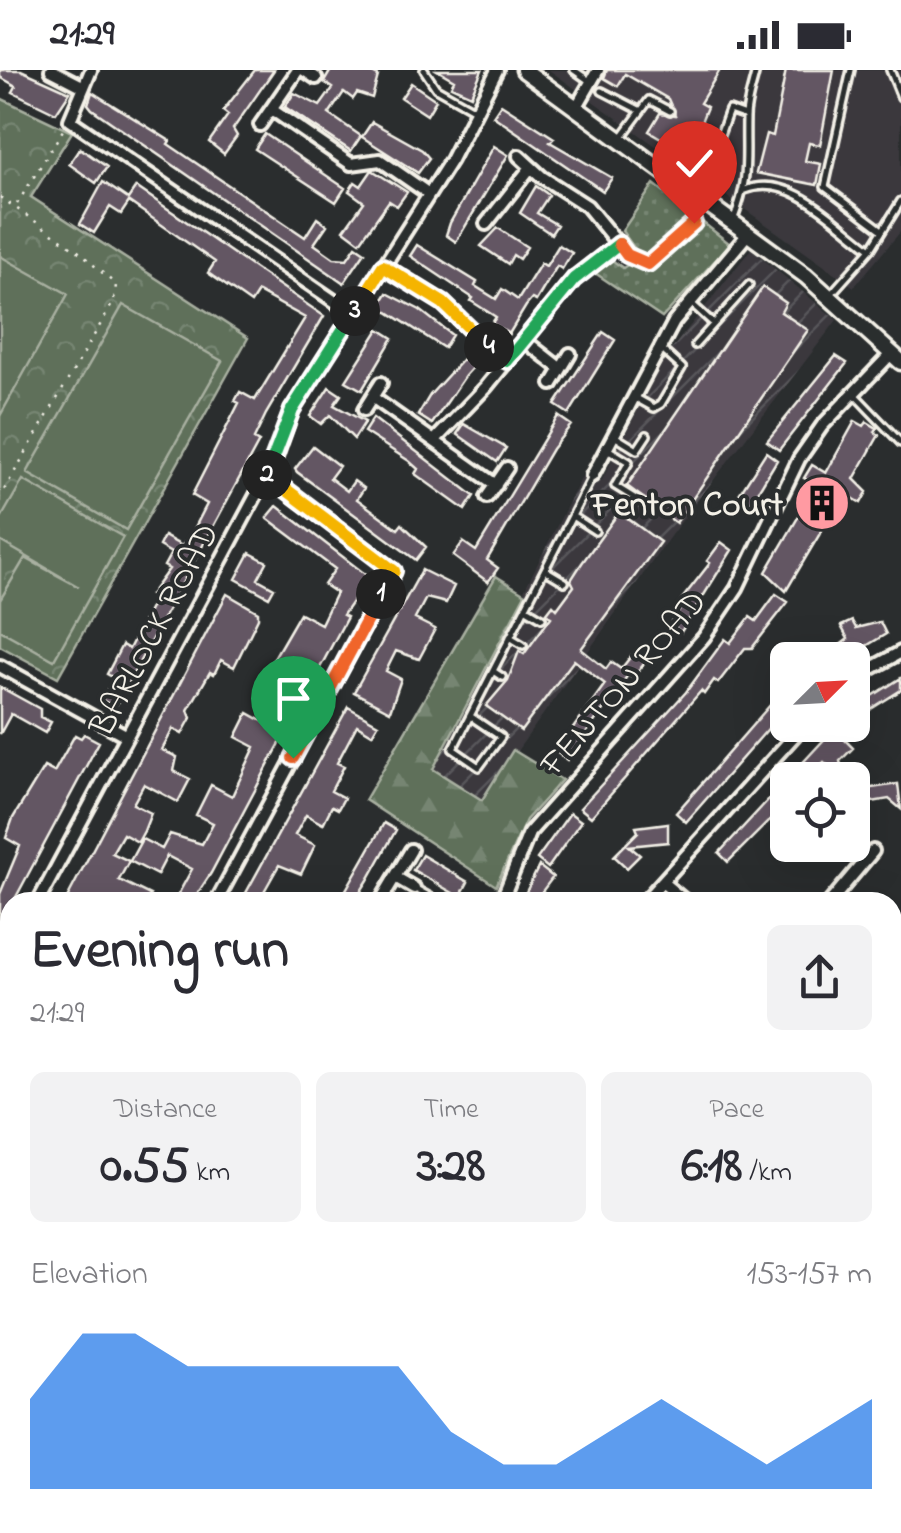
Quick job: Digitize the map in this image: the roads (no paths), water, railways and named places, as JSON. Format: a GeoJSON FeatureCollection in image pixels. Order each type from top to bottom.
{"type":"FeatureCollection","features":[{"type":"Feature","properties":{"kind":"main road"},"geometry":{"type":"LineString","coordinates":[[524,70],[829,296],[896,358]]}},
{"type":"Feature","properties":{"kind":"street"},"geometry":{"type":"LineString","coordinates":[[51,70],[84,87]]}},
{"type":"Feature","properties":{"kind":"street"},"geometry":{"type":"LineString","coordinates":[[91,70],[70,120],[354,314]]}},
{"type":"Feature","properties":{"kind":"street"},"geometry":{"type":"LineString","coordinates":[[260,125],[301,70],[318,74]]}},
{"type":"Feature","properties":{"kind":"street","name":"BARLOCK ROAD"},"geometry":{"type":"LineString","coordinates":[[43,892],[266,476],[292,410],[429,194],[496,70]]}},
{"type":"Feature","properties":{"kind":"street"},"geometry":{"type":"LineString","coordinates":[[576,108],[598,70]]}},
{"type":"Feature","properties":{"kind":"street"},"geometry":{"type":"LineString","coordinates":[[272,109],[351,164],[380,160],[429,194]]}},
{"type":"Feature","properties":{"kind":"street"},"geometry":{"type":"LineString","coordinates":[[520,156],[587,206],[627,255]]}},
{"type":"Feature","properties":{"kind":"street"},"geometry":{"type":"LineString","coordinates":[[486,224],[531,167]]}},
{"type":"Feature","properties":{"kind":"street"},"geometry":{"type":"LineString","coordinates":[[495,210],[508,220]]}},
{"type":"Feature","properties":{"kind":"street"},"geometry":{"type":"LineString","coordinates":[[592,476],[658,348],[747,235]]}},
{"type":"Feature","properties":{"kind":"street"},"geometry":{"type":"LineString","coordinates":[[435,440],[574,279],[619,244]]}},
{"type":"Feature","properties":{"kind":"street"},"geometry":{"type":"LineString","coordinates":[[383,266],[443,303],[472,334],[507,361]]}},
{"type":"Feature","properties":{"kind":"street"},"geometry":{"type":"LineString","coordinates":[[524,340],[561,369]]}},
{"type":"Feature","properties":{"kind":"street"},"geometry":{"type":"LineString","coordinates":[[552,384],[570,354]]}},
{"type":"Feature","properties":{"kind":"street","name":"FENTON ROAD"},"geometry":{"type":"LineString","coordinates":[[506,892],[529,833],[704,637],[737,588],[799,460],[822,426],[896,358]]}},
{"type":"Feature","properties":{"kind":"street"},"geometry":{"type":"LineString","coordinates":[[364,410],[381,384]]}},
{"type":"Feature","properties":{"kind":"street"},"geometry":{"type":"LineString","coordinates":[[372,398],[496,485]]}},
{"type":"Feature","properties":{"kind":"street"},"geometry":{"type":"LineString","coordinates":[[487,497],[508,468]]}},
{"type":"Feature","properties":{"kind":"street"},"geometry":{"type":"LineString","coordinates":[[221,892],[394,571],[266,476]]}},
{"type":"Feature","properties":{"kind":"street"},"geometry":{"type":"LineString","coordinates":[[870,669],[901,652]]}},
{"type":"Feature","properties":{"kind":"street"},"geometry":{"type":"LineString","coordinates":[[0,666],[127,736]]}},
{"type":"Feature","properties":{"kind":"street"},"geometry":{"type":"LineString","coordinates":[[653,892],[789,742]]}},
{"type":"Feature","properties":{"kind":"street"},"geometry":{"type":"LineString","coordinates":[[386,892],[411,850]]}},
{"type":"Feature","properties":{"kind":"street"},"geometry":{"type":"LineString","coordinates":[[838,892],[873,850]]}},
{"type":"Feature","properties":{"kind":"street"},"geometry":{"type":"LineString","coordinates":[[395,876],[414,888]]}},
{"type":"Feature","properties":{"kind":"street"},"geometry":{"type":"LineString","coordinates":[[662,882],[674,892]]}},
{"type":"Feature","properties":{"kind":"lane"},"geometry":{"type":"LineString","coordinates":[[424,70],[436,88],[477,110]]}},
{"type":"Feature","properties":{"kind":"lane"},"geometry":{"type":"LineString","coordinates":[[574,70],[591,82]]}},
{"type":"Feature","properties":{"kind":"lane"},"geometry":{"type":"LineString","coordinates":[[732,224],[745,190],[750,153],[746,116],[756,70]]}},
{"type":"Feature","properties":{"kind":"lane"},"geometry":{"type":"LineString","coordinates":[[851,70],[825,187],[882,230]]}},
{"type":"Feature","properties":{"kind":"lane"},"geometry":{"type":"LineString","coordinates":[[890,70],[901,97]]}},
{"type":"Feature","properties":{"kind":"lane"},"geometry":{"type":"LineString","coordinates":[[602,91],[641,112]]}},
{"type":"Feature","properties":{"kind":"lane"},"geometry":{"type":"LineString","coordinates":[[620,140],[649,100],[670,112]]}},
{"type":"Feature","properties":{"kind":"lane"},"geometry":{"type":"LineString","coordinates":[[711,160],[729,110],[746,116]]}},
{"type":"Feature","properties":{"kind":"lane"},"geometry":{"type":"LineString","coordinates":[[745,190],[761,184],[785,186],[871,249]]}},
{"type":"Feature","properties":{"kind":"lane"},"geometry":{"type":"LineString","coordinates":[[829,296],[871,249],[901,201]]}},
{"type":"Feature","properties":{"kind":"lane"},"geometry":{"type":"LineString","coordinates":[[695,344],[749,285]]}},
{"type":"Feature","properties":{"kind":"lane"},"geometry":{"type":"LineString","coordinates":[[691,304],[714,324]]}},
{"type":"Feature","properties":{"kind":"lane"},"geometry":{"type":"LineString","coordinates":[[633,397],[654,408],[661,404],[682,368],[658,348]]}},
{"type":"Feature","properties":{"kind":"lane"},"geometry":{"type":"LineString","coordinates":[[854,393],[901,443]]}},
{"type":"Feature","properties":{"kind":"lane"},"geometry":{"type":"LineString","coordinates":[[613,436],[637,450],[647,435]]}},
{"type":"Feature","properties":{"kind":"lane"},"geometry":{"type":"LineString","coordinates":[[607,448],[629,462],[615,486],[652,509]]}},
{"type":"Feature","properties":{"kind":"lane"},"geometry":{"type":"LineString","coordinates":[[470,716],[501,737],[479,767],[453,750],[470,716],[478,700],[510,637],[545,570],[592,476]]}},
{"type":"Feature","properties":{"kind":"lane"},"geometry":{"type":"LineString","coordinates":[[572,516],[595,531]]}},
{"type":"Feature","properties":{"kind":"lane"},"geometry":{"type":"LineString","coordinates":[[545,570],[565,582]]}},
{"type":"Feature","properties":{"kind":"lane"},"geometry":{"type":"LineString","coordinates":[[525,608],[542,618]]}},
{"type":"Feature","properties":{"kind":"lane"},"geometry":{"type":"LineString","coordinates":[[510,637],[523,645]]}},
{"type":"Feature","properties":{"kind":"lane"},"geometry":{"type":"LineString","coordinates":[[493,671],[502,677]]}},
{"type":"Feature","properties":{"kind":"lane"},"geometry":{"type":"LineString","coordinates":[[414,888],[421,892]]}},
{"type":"Feature","properties":{"kind":"place","name":"Fenton Court"},"geometry":{"type":"Point","coordinates":[822,503]}}]}
